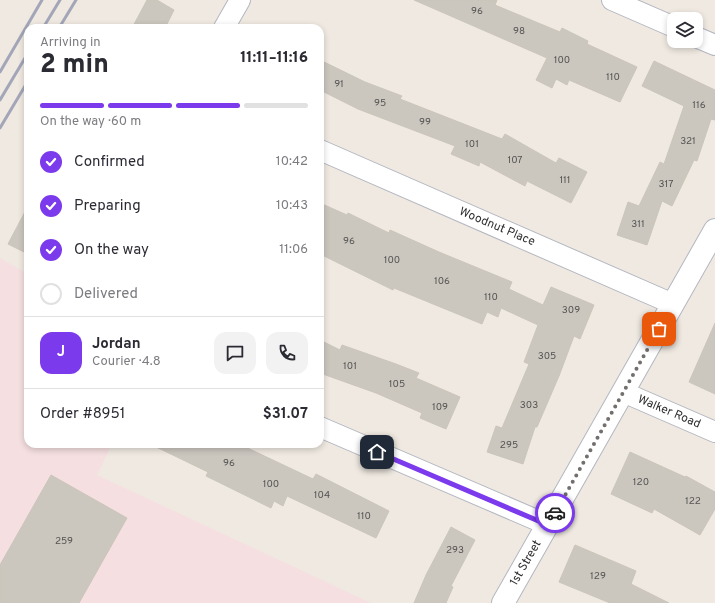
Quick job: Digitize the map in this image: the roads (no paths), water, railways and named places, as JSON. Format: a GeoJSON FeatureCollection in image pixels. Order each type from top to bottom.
{"type":"FeatureCollection","features":[{"type":"Feature","properties":{"kind":"street"},"geometry":{"type":"LineString","coordinates":[[226,24],[240,0]]}},
{"type":"Feature","properties":{"kind":"street"},"geometry":{"type":"LineString","coordinates":[[612,0],[667,24]]}},
{"type":"Feature","properties":{"kind":"street"},"geometry":{"type":"LineString","coordinates":[[703,39],[715,45]]}},
{"type":"Feature","properties":{"kind":"street","name":"Woodnut Place"},"geometry":{"type":"LineString","coordinates":[[324,152],[674,304]]}},
{"type":"Feature","properties":{"kind":"street","name":"1st Street"},"geometry":{"type":"LineString","coordinates":[[503,603],[715,230]]}},
{"type":"Feature","properties":{"kind":"street","name":"Walker Road"},"geometry":{"type":"LineString","coordinates":[[623,392],[715,432]]}},
{"type":"Feature","properties":{"kind":"street"},"geometry":{"type":"LineString","coordinates":[[324,429],[548,525]]}},
{"type":"Feature","properties":{"kind":"railway"},"geometry":{"type":"LineString","coordinates":[[28,24],[42,0]]}},
{"type":"Feature","properties":{"kind":"railway"},"geometry":{"type":"LineString","coordinates":[[45,24],[60,0]]}},
{"type":"Feature","properties":{"kind":"railway"},"geometry":{"type":"LineString","coordinates":[[61,24],[76,0]]}},
{"type":"Feature","properties":{"kind":"railway"},"geometry":{"type":"LineString","coordinates":[[0,72],[24,31]]}},
{"type":"Feature","properties":{"kind":"railway"},"geometry":{"type":"LineString","coordinates":[[0,100],[24,60]]}},
{"type":"Feature","properties":{"kind":"railway"},"geometry":{"type":"LineString","coordinates":[[0,128],[24,88]]}}]}
